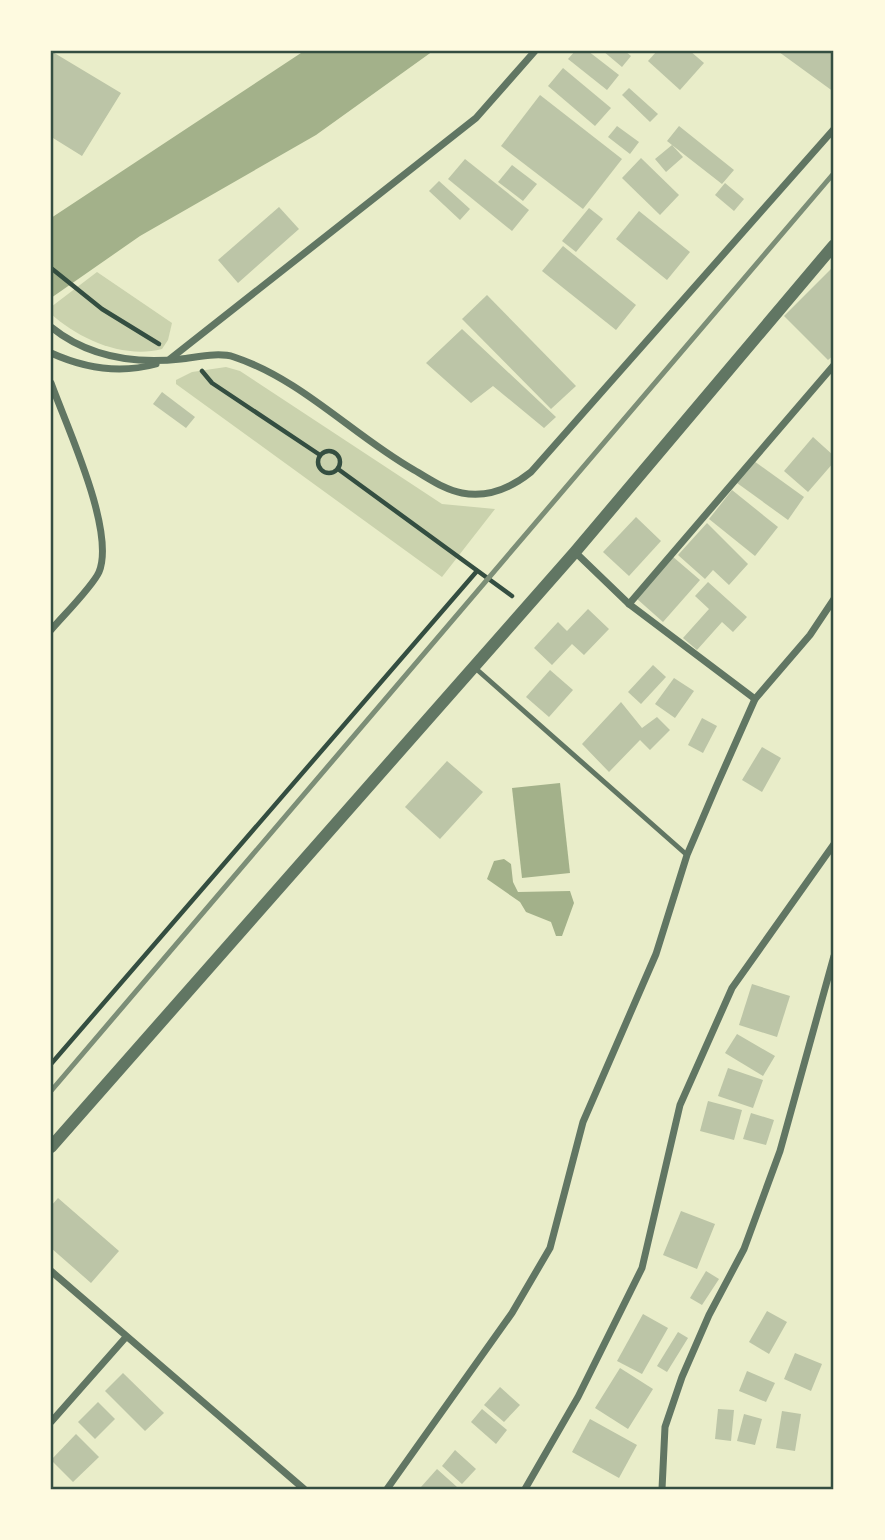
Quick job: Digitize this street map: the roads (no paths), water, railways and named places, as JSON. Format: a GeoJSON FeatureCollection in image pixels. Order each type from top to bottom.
{"type":"FeatureCollection","features":[{"type":"Feature","properties":{"kind":"street"},"geometry":{"type":"LineString","coordinates":[[51,353],[104,368],[136,368],[168,360],[476,118],[535,51]]}},
{"type":"Feature","properties":{"kind":"street"},"geometry":{"type":"LineString","coordinates":[[51,327],[71,341],[108,356],[148,361],[223,355],[245,362],[280,379],[390,456],[446,489],[475,495],[490,493],[519,482],[531,472],[834,129]]}},
{"type":"Feature","properties":{"kind":"street"},"geometry":{"type":"LineString","coordinates":[[51,1147],[575,552],[834,245]]}},
{"type":"Feature","properties":{"kind":"street"},"geometry":{"type":"LineString","coordinates":[[629,604],[834,365]]}},
{"type":"Feature","properties":{"kind":"street"},"geometry":{"type":"LineString","coordinates":[[51,383],[99,516],[103,546],[99,573],[51,630]]}},
{"type":"Feature","properties":{"kind":"street"},"geometry":{"type":"LineString","coordinates":[[575,552],[629,604],[755,699]]}},
{"type":"Feature","properties":{"kind":"street"},"geometry":{"type":"LineString","coordinates":[[387,1489],[512,1313],[551,1248],[583,1122],[656,954],[687,855],[755,699],[810,635],[834,599]]}},
{"type":"Feature","properties":{"kind":"street"},"geometry":{"type":"LineString","coordinates":[[525,1489],[578,1397],[642,1268],[680,1105],[732,989],[834,844]]}},
{"type":"Feature","properties":{"kind":"street"},"geometry":{"type":"LineString","coordinates":[[662,1489],[666,1427],[682,1377],[709,1315],[744,1249],[775,1163],[834,956]]}},
{"type":"Feature","properties":{"kind":"street"},"geometry":{"type":"LineString","coordinates":[[51,1271],[304,1489]]}},
{"type":"Feature","properties":{"kind":"street"},"geometry":{"type":"LineString","coordinates":[[51,1422],[126,1338]]}},
{"type":"Feature","properties":{"kind":"lane"},"geometry":{"type":"LineString","coordinates":[[474,667],[687,855]]}},
{"type":"Feature","properties":{"kind":"railway"},"geometry":{"type":"LineString","coordinates":[[51,1091],[834,173]]}}]}
